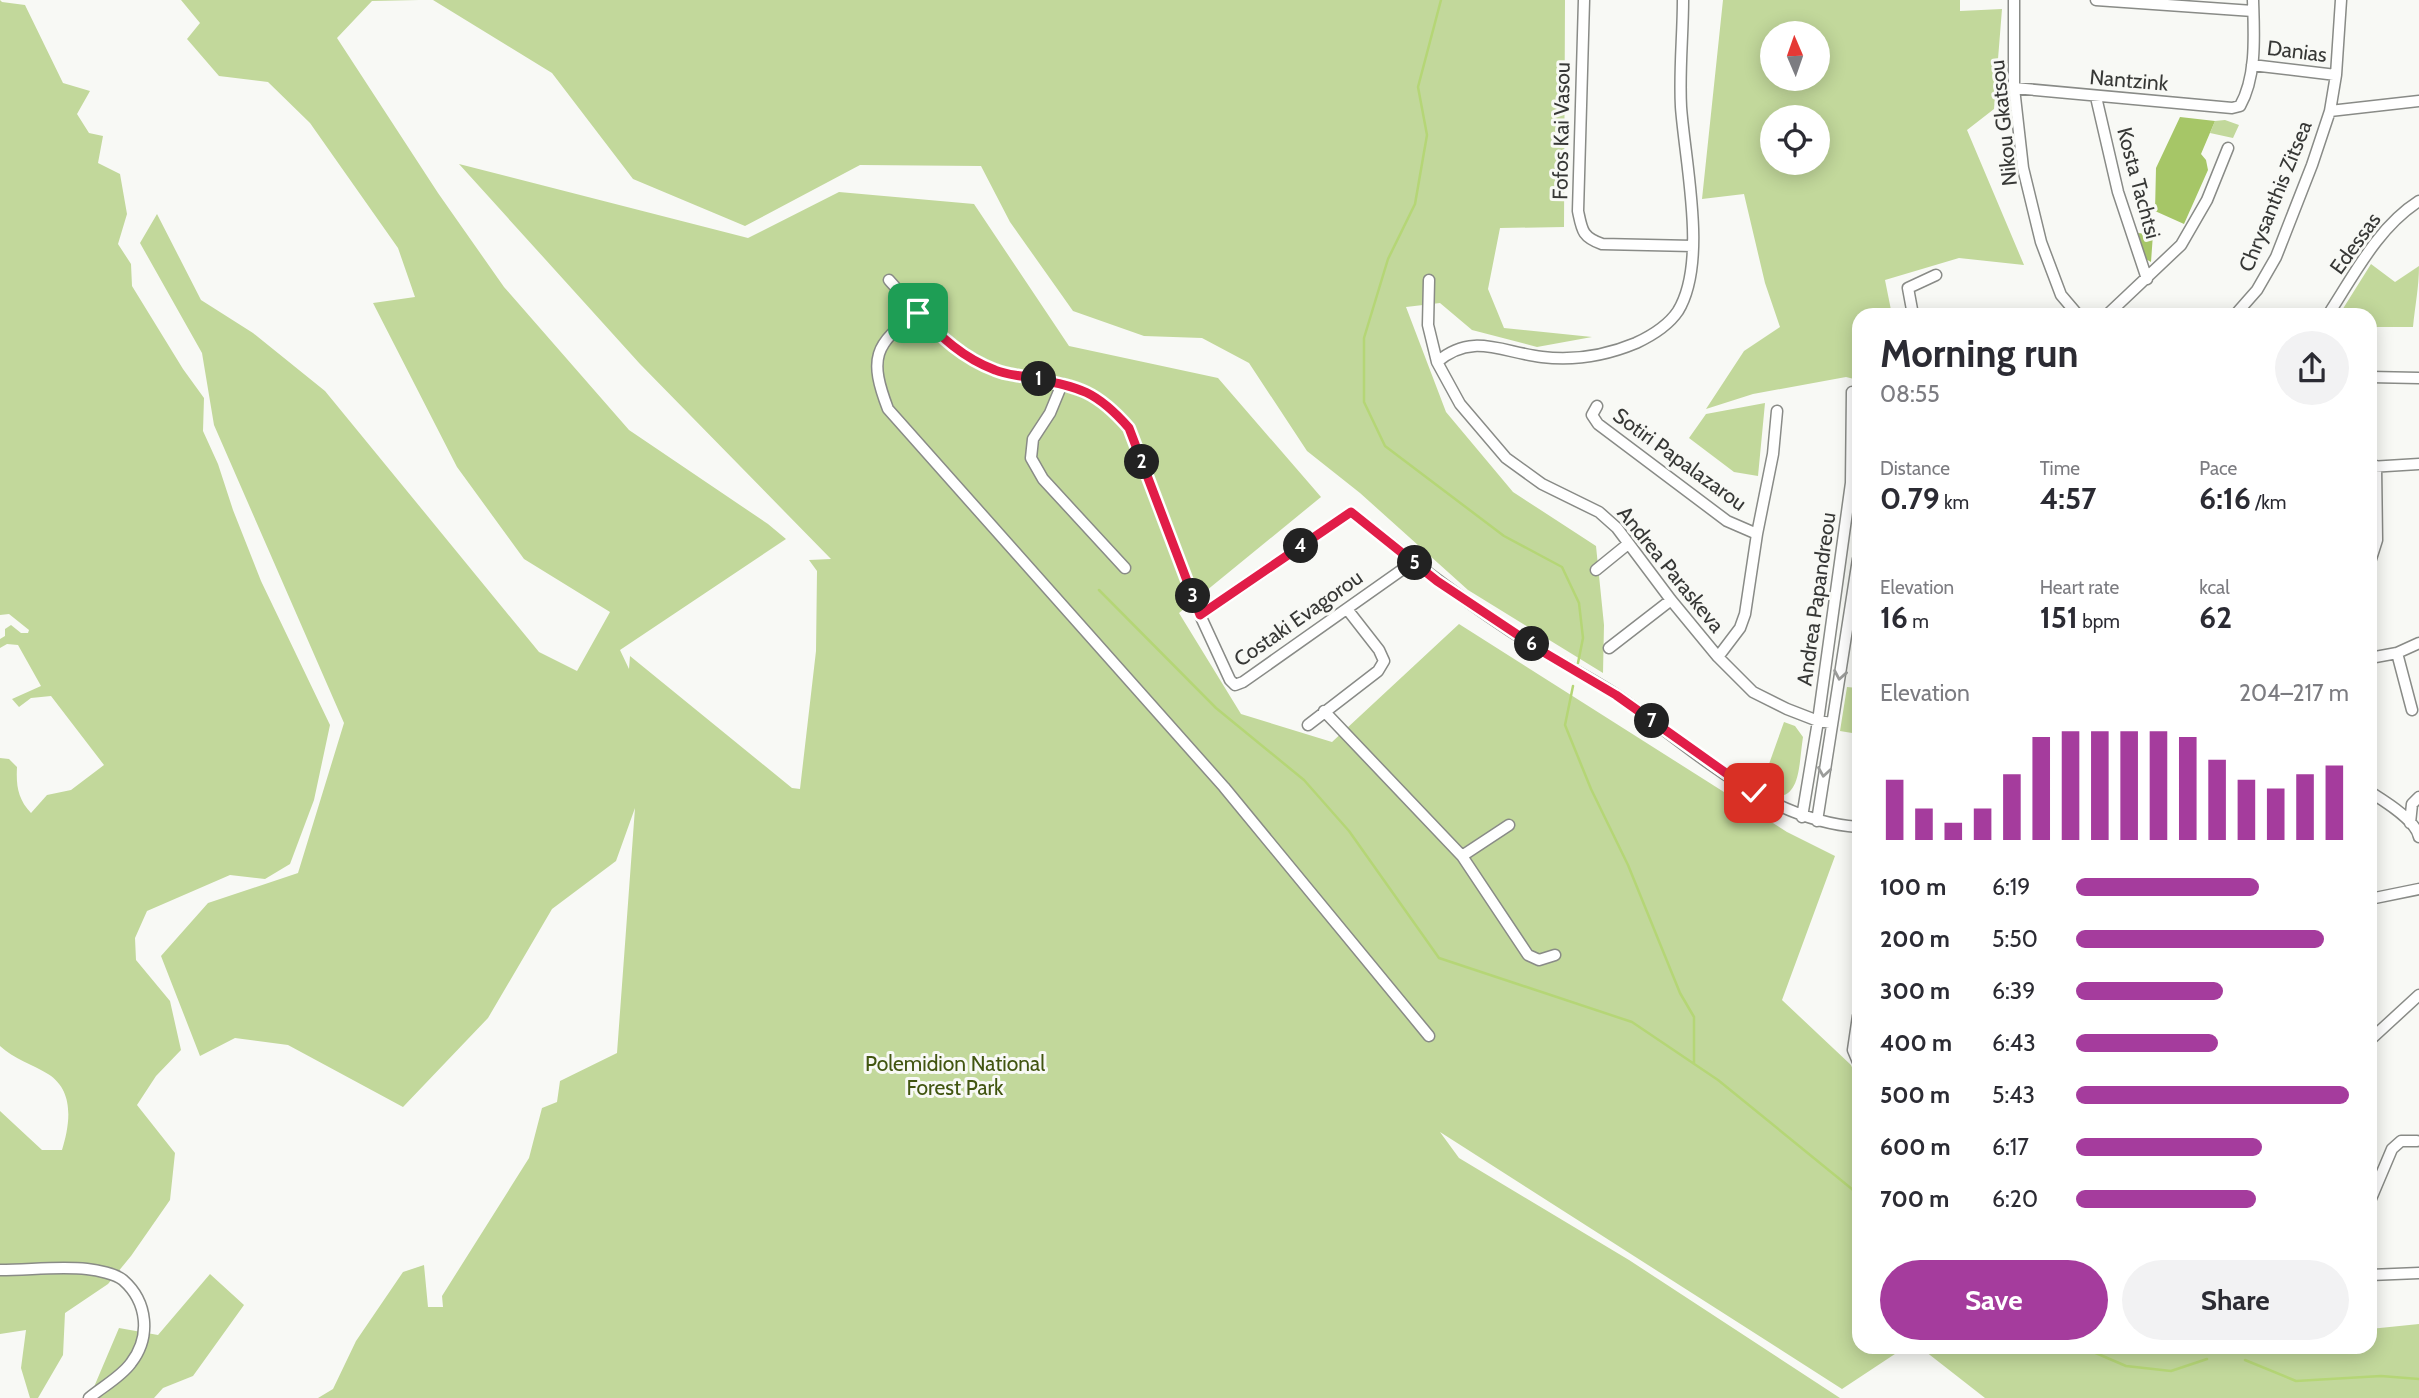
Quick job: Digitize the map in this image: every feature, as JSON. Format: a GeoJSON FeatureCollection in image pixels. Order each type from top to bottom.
{"type":"FeatureCollection","features":[{"type":"Feature","properties":{"kind":"street","name":"Fofos Kai Vasou"},"geometry":{"type":"LineString","coordinates":[[1584,0],[1578,211],[1581,228],[1588,239],[1602,244],[1693,246]]}},
{"type":"Feature","properties":{"kind":"street"},"geometry":{"type":"LineString","coordinates":[[1437,362],[1449,352],[1476,345],[1542,357],[1574,359],[1612,354],[1653,335],[1677,313],[1688,285],[1693,246],[1681,104],[1683,0]]}},
{"type":"Feature","properties":{"kind":"street","name":"Nikou Gkatsou"},"geometry":{"type":"LineString","coordinates":[[2014,0],[2014,88],[2023,168],[2041,242],[2061,295],[2072,308]]}},
{"type":"Feature","properties":{"kind":"street"},"geometry":{"type":"LineString","coordinates":[[2095,0],[2253,6],[2252,65]]}},
{"type":"Feature","properties":{"kind":"street","name":"Chrysanthis Zitsea"},"geometry":{"type":"LineString","coordinates":[[2241,308],[2258,290],[2276,257],[2330,111],[2336,75],[2341,0]]}},
{"type":"Feature","properties":{"kind":"street","name":"Nantzink"},"geometry":{"type":"LineString","coordinates":[[2014,88],[2232,108],[2240,107],[2246,96],[2252,65]]}},
{"type":"Feature","properties":{"kind":"street","name":"Danias"},"geometry":{"type":"LineString","coordinates":[[2252,65],[2336,75]]}},
{"type":"Feature","properties":{"kind":"street","name":"Kosta Tachtsi"},"geometry":{"type":"LineString","coordinates":[[2096,97],[2118,192],[2147,279]]}},
{"type":"Feature","properties":{"kind":"street"},"geometry":{"type":"LineString","coordinates":[[2330,111],[2419,101]]}},
{"type":"Feature","properties":{"kind":"street"},"geometry":{"type":"LineString","coordinates":[[2115,308],[2181,245],[2207,200],[2228,148]]}},
{"type":"Feature","properties":{"kind":"street","name":"Edessas"},"geometry":{"type":"LineString","coordinates":[[2333,308],[2392,223],[2419,201]]}},
{"type":"Feature","properties":{"kind":"street"},"geometry":{"type":"LineString","coordinates":[[1912,308],[1908,288],[1936,275]]}},
{"type":"Feature","properties":{"kind":"street"},"geometry":{"type":"LineString","coordinates":[[889,280],[918,313],[963,355],[996,371],[1062,384],[1090,393],[1111,408],[1129,428],[1200,615],[1351,512],[1437,581],[1545,653],[1616,695],[1754,793],[1802,817],[1852,826]]}},
{"type":"Feature","properties":{"kind":"street","name":"Andrea Paraskeva"},"geometry":{"type":"LineString","coordinates":[[1429,280],[1428,325],[1437,362],[1460,404],[1506,458],[1542,484],[1599,512],[1617,528],[1718,657],[1753,692],[1818,721],[1832,723]]}},
{"type":"Feature","properties":{"kind":"street"},"geometry":{"type":"LineString","coordinates":[[918,313],[893,330],[878,355],[877,379],[888,410],[1224,787],[1429,1036]]}},
{"type":"Feature","properties":{"kind":"street"},"geometry":{"type":"LineString","coordinates":[[2377,377],[2419,378]]}},
{"type":"Feature","properties":{"kind":"street"},"geometry":{"type":"LineString","coordinates":[[1062,384],[1033,439],[1031,458],[1043,479],[1125,568]]}},
{"type":"Feature","properties":{"kind":"street","name":"Sotiri Papalazarou"},"geometry":{"type":"LineString","coordinates":[[1597,407],[1592,415],[1598,424],[1727,521],[1757,534]]}},
{"type":"Feature","properties":{"kind":"street"},"geometry":{"type":"LineString","coordinates":[[1718,657],[1740,628],[1745,614],[1773,454],[1776,411]]}},
{"type":"Feature","properties":{"kind":"street"},"geometry":{"type":"LineString","coordinates":[[2377,467],[2419,464]]}},
{"type":"Feature","properties":{"kind":"street","name":"Andrea Papandreou"},"geometry":{"type":"LineString","coordinates":[[1802,817],[1852,502]]}},
{"type":"Feature","properties":{"kind":"street"},"geometry":{"type":"LineString","coordinates":[[1595,570],[1628,544]]}},
{"type":"Feature","properties":{"kind":"street","name":"Costaki Evagorou"},"geometry":{"type":"LineString","coordinates":[[1200,615],[1230,680],[1235,685],[1413,562]]}},
{"type":"Feature","properties":{"kind":"street","name":"Andrea Papandreou"},"geometry":{"type":"LineString","coordinates":[[1816,821],[1852,597]]}},
{"type":"Feature","properties":{"kind":"street"},"geometry":{"type":"LineString","coordinates":[[1609,648],[1671,600]]}},
{"type":"Feature","properties":{"kind":"street"},"geometry":{"type":"LineString","coordinates":[[1308,725],[1378,671],[1384,661],[1380,650],[1347,609]]}},
{"type":"Feature","properties":{"kind":"street"},"geometry":{"type":"LineString","coordinates":[[2377,657],[2397,653],[2419,643]]}},
{"type":"Feature","properties":{"kind":"street"},"geometry":{"type":"LineString","coordinates":[[2397,653],[2412,710]]}},
{"type":"Feature","properties":{"kind":"street"},"geometry":{"type":"LineString","coordinates":[[1324,711],[1462,856],[1528,955],[1539,960],[1555,955]]}},
{"type":"Feature","properties":{"kind":"street"},"geometry":{"type":"LineString","coordinates":[[2377,796],[2395,808],[2416,831]]}},
{"type":"Feature","properties":{"kind":"street"},"geometry":{"type":"LineString","coordinates":[[2416,831],[2412,804],[2419,797]]}},
{"type":"Feature","properties":{"kind":"street"},"geometry":{"type":"LineString","coordinates":[[1462,856],[1509,825]]}},
{"type":"Feature","properties":{"kind":"street"},"geometry":{"type":"LineString","coordinates":[[2377,898],[2419,889]]}},
{"type":"Feature","properties":{"kind":"street"},"geometry":{"type":"LineString","coordinates":[[2377,1034],[2419,995]]}},
{"type":"Feature","properties":{"kind":"street"},"geometry":{"type":"LineString","coordinates":[[2377,1184],[2392,1149],[2401,1141],[2417,1140]]}},
{"type":"Feature","properties":{"kind":"street"},"geometry":{"type":"LineString","coordinates":[[0,1270],[89,1269],[122,1278],[133,1292],[143,1308],[145,1323],[141,1345],[131,1364],[89,1398]]}},
{"type":"Feature","properties":{"kind":"street"},"geometry":{"type":"LineString","coordinates":[[2377,1275],[2419,1273]]}},
{"type":"Feature","properties":{"kind":"green space"},"geometry":{"type":"Polygon","coordinates":[[[0,0],[25,5],[63,83],[90,91],[77,114],[89,133],[103,136],[98,163],[120,174],[127,214],[118,244],[131,264],[132,286],[204,398],[203,431],[218,464],[233,510],[261,581],[330,725],[314,800],[290,864],[265,879],[230,875],[147,911],[135,938],[136,960],[170,1001],[181,1050],[156,1076],[137,1105],[175,1153],[170,1200],[108,1284],[65,1313],[63,1355],[38,1398],[30,1398],[21,1368],[26,1330],[0,1334],[0,1111],[42,1150],[62,1150],[68,1109],[63,1089],[57,1081],[0,1046],[0,758],[9,759],[17,767],[19,792],[31,813],[47,795],[71,790],[104,765],[51,696],[31,698],[19,707],[12,699],[41,686],[18,645],[7,644],[0,648],[0,639],[5,636],[5,629],[11,625],[21,633],[28,633],[29,630],[9,614],[0,615],[0,0]]]}},
{"type":"Feature","properties":{"kind":"green space","name":"Polemidion National Forest Park"},"geometry":{"type":"Polygon","coordinates":[[[181,0],[419,0],[372,1],[337,38],[438,193],[504,287],[629,430],[786,539],[620,650],[629,669],[630,656],[792,788],[800,789],[816,651],[817,571],[809,560],[831,559],[640,364],[459,164],[748,238],[839,192],[974,204],[1069,346],[1218,378],[1321,497],[1179,613],[1241,714],[1332,742],[1459,624],[1787,832],[1835,856],[1782,1000],[1852,1067],[1852,1354],[1895,1354],[1842,1389],[1440,1132],[1459,1158],[1629,1260],[1840,1398],[318,1398],[333,1389],[356,1341],[403,1272],[424,1265],[428,1307],[443,1307],[442,1296],[529,1158],[542,1108],[557,1102],[560,1081],[617,1053],[635,808],[616,861],[552,909],[488,1018],[403,1107],[288,1045],[235,1038],[200,1056],[161,956],[208,903],[298,873],[344,723],[214,425],[202,353],[140,243],[157,214],[201,300],[253,333],[325,391],[539,652],[577,671],[610,612],[524,559],[457,467],[373,303],[415,297],[398,248],[310,123],[268,82],[219,76],[187,39],[200,23],[181,0]]]}},
{"type":"Feature","properties":{"kind":"green space"},"geometry":{"type":"Polygon","coordinates":[[[433,0],[1565,0],[1564,227],[1500,228],[1488,289],[1504,328],[1592,337],[1537,347],[1472,330],[1440,303],[1406,307],[1446,412],[1513,492],[1596,546],[1604,625],[1603,673],[1468,590],[1360,493],[1307,451],[1249,363],[1202,338],[1144,336],[1073,311],[1010,222],[981,166],[860,165],[745,226],[633,179],[552,73],[433,0]]]}},
{"type":"Feature","properties":{"kind":"green space"},"geometry":{"type":"Polygon","coordinates":[[[1723,0],[1960,0],[1960,11],[2002,9],[1994,109],[1967,130],[2024,265],[1959,258],[1885,280],[1891,308],[1852,308],[1852,378],[1846,377],[1753,394],[1706,409],[1744,351],[1780,327],[1765,283],[1744,194],[1702,199],[1723,0]]]}},
{"type":"Feature","properties":{"kind":"green space"},"geometry":{"type":"Polygon","coordinates":[[[2180,117],[2215,121],[2201,154],[2206,160],[2208,170],[2184,224],[2155,211],[2156,168],[2180,117]]]}},
{"type":"Feature","properties":{"kind":"green space"},"geometry":{"type":"Polygon","coordinates":[[[2225,120],[2239,125],[2233,138],[2210,133],[2215,121],[2225,120]]]}},
{"type":"Feature","properties":{"kind":"green space"},"geometry":{"type":"Polygon","coordinates":[[[2136,233],[2153,234],[2151,262],[2144,258],[2136,233]]]}},
{"type":"Feature","properties":{"kind":"green space"},"geometry":{"type":"Polygon","coordinates":[[[2371,264],[2395,282],[2419,266],[2413,327],[2377,327],[2377,308],[2343,308],[2371,264]]]}},
{"type":"Feature","properties":{"kind":"green space"},"geometry":{"type":"Polygon","coordinates":[[[1765,403],[1758,476],[1734,472],[1689,438],[1706,414],[1765,403]]]}},
{"type":"Feature","properties":{"kind":"green space"},"geometry":{"type":"Polygon","coordinates":[[[1847,687],[1852,687],[1852,733],[1840,731],[1847,687]]]}},
{"type":"Feature","properties":{"kind":"green space"},"geometry":{"type":"Polygon","coordinates":[[[1784,722],[1795,726],[1803,737],[1800,761],[1795,783],[1790,791],[1773,796],[1759,792],[1784,722]]]}},
{"type":"Feature","properties":{"kind":"green space"},"geometry":{"type":"Polygon","coordinates":[[[210,1274],[244,1305],[193,1376],[163,1388],[154,1398],[92,1398],[91,1394],[119,1328],[158,1335],[210,1274]]]}},
{"type":"Feature","properties":{"kind":"green space"},"geometry":{"type":"Polygon","coordinates":[[[2419,1324],[2419,1398],[1985,1398],[1929,1354],[2377,1354],[2377,1328],[2419,1324]]]}},
{"type":"Feature","properties":{"kind":"waterway"},"geometry":{"type":"LineString","coordinates":[[1441,0],[1418,87],[1427,135],[1415,204],[1388,259],[1364,338],[1364,402],[1385,446],[1504,536],[1562,567],[1579,603],[1583,638],[1578,663]]}},
{"type":"Feature","properties":{"kind":"waterway"},"geometry":{"type":"LineString","coordinates":[[1099,590],[1216,708],[1304,780],[1349,831],[1439,958],[1632,1022],[1718,1080],[1852,1189]]}},
{"type":"Feature","properties":{"kind":"waterway"},"geometry":{"type":"LineString","coordinates":[[1573,686],[1565,725],[1591,789],[1628,865],[1680,993],[1694,1017],[1694,1063]]}},
{"type":"Feature","properties":{"kind":"waterway"},"geometry":{"type":"LineString","coordinates":[[2098,1354],[2126,1366],[2171,1371],[2207,1359]]}},
{"type":"Feature","properties":{"kind":"waterway"},"geometry":{"type":"LineString","coordinates":[[2245,1360],[2296,1381],[2381,1376],[2419,1379]]}},
{"type":"Feature","properties":{"kind":"route"},"geometry":{"type":"LineString","coordinates":[[918,313],[963,355],[996,371],[1062,384],[1090,393],[1111,408],[1129,428],[1200,615],[1351,512],[1437,581],[1545,653],[1616,695],[1754,793]]}}]}
